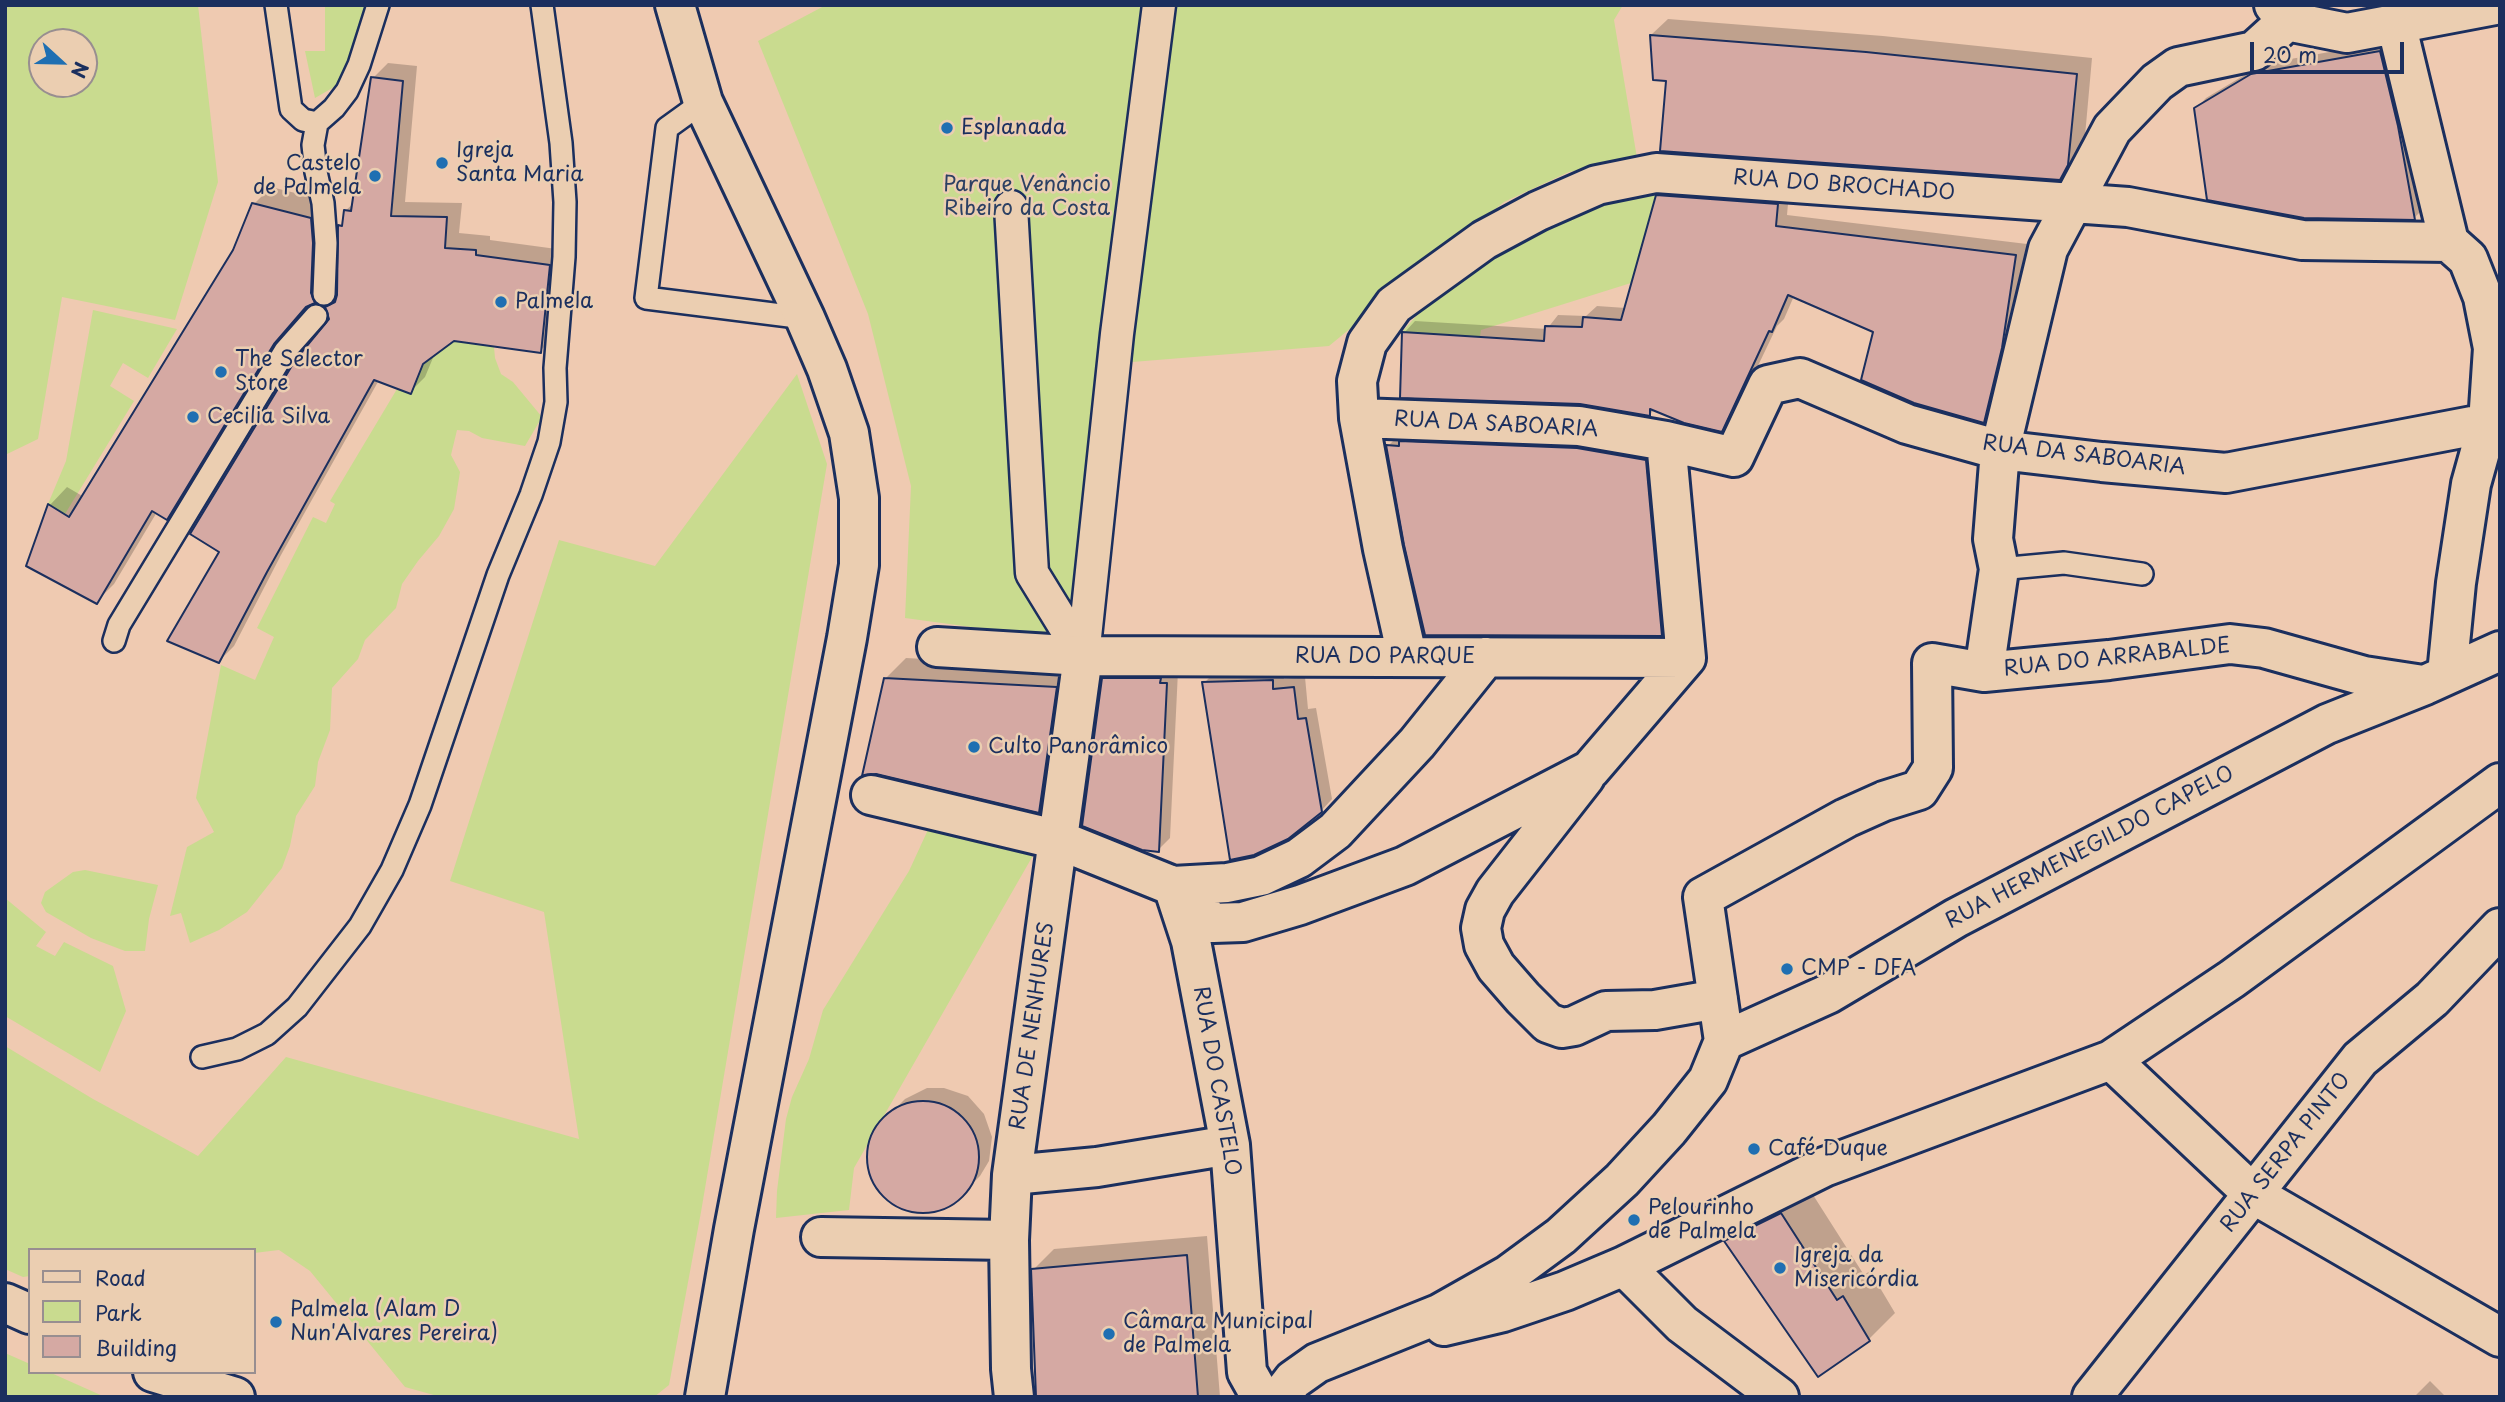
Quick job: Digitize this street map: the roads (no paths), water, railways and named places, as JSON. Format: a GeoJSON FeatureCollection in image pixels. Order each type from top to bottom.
{"type":"FeatureCollection","features":[{"type":"Feature","properties":{"kind":"street"},"geometry":{"type":"LineString","coordinates":[[675,5],[703,102],[827,369],[849,433],[859,498],[859,565],[705,1397]]}},
{"type":"Feature","properties":{"kind":"street"},"geometry":{"type":"LineString","coordinates":[[1083,656],[1117,334],[1159,5]]}},
{"type":"Feature","properties":{"kind":"street"},"geometry":{"type":"LineString","coordinates":[[1984,672],[2000,569],[1993,539],[2000,450],[2048,250],[2112,129],[2157,82],[2178,66],[2254,51],[2283,10],[2347,33],[2495,5]]}},
{"type":"Feature","properties":{"kind":"street"},"geometry":{"type":"LineString","coordinates":[[2396,23],[2449,242],[2468,259],[2483,297],[2493,348],[2488,423],[2471,484],[2456,583],[2436,680]]}},
{"type":"Feature","properties":{"kind":"street","name":"RUA DO BROCHADO"},"geometry":{"type":"LineString","coordinates":[[1407,656],[1383,550],[1359,418],[1357,381],[1367,343],[1394,305],[1484,240],[1538,211],[1597,185],[1656,173],[2128,207],[2302,240],[2449,242]]}},
{"type":"Feature","properties":{"kind":"street"},"geometry":{"type":"LineString","coordinates":[[1011,207],[1032,573],[1083,656]]}},
{"type":"Feature","properties":{"kind":"street","name":"RUA DA SABOARIA"},"geometry":{"type":"LineString","coordinates":[[1359,418],[1578,426],[1666,441],[1734,457],[1768,385],[1800,378],[1907,424],[2000,450],[2226,473],[2488,423]]}},
{"type":"Feature","properties":{"kind":"street"},"geometry":{"type":"LineString","coordinates":[[1280,1397],[1293,1380],[1317,1363],[1439,1314],[1508,1275],[1561,1236],[1622,1180],[1669,1129],[1708,1080],[1724,1041],[1718,999],[1655,1010],[1605,1011],[1574,1026],[1562,1028],[1548,1023],[1496,967],[1484,945],[1481,928],[1485,910],[1495,892],[1590,770],[1686,658],[1666,441]]}},
{"type":"Feature","properties":{"kind":"street","name":"RUA DO ARRABALDE"},"geometry":{"type":"LineString","coordinates":[[1718,999],[1703,897],[1846,818],[1884,801],[1919,790],[1933,768],[1932,663],[1984,672],[2109,660],[2230,644],[2264,648],[2364,676],[2436,680]]}},
{"type":"Feature","properties":{"kind":"street","name":"RUA DO PARQUE"},"geometry":{"type":"LineString","coordinates":[[937,647],[1083,656],[1686,658]]}},
{"type":"Feature","properties":{"kind":"street","name":"RUA HERMENEGILDO CAPELO"},"geometry":{"type":"LineString","coordinates":[[1724,1041],[1828,994],[1956,918],[2328,724],[2436,680],[2500,650]]}},
{"type":"Feature","properties":{"kind":"street","name":"RUA DE NENHURES"},"geometry":{"type":"LineString","coordinates":[[1014,1397],[1010,1369],[1009,1240],[1012,1175],[1083,656]]}},
{"type":"Feature","properties":{"kind":"street"},"geometry":{"type":"LineString","coordinates":[[1173,886],[1227,883],[1261,876],[1308,851],[1335,831],[1418,743],[1486,657]]}},
{"type":"Feature","properties":{"kind":"street"},"geometry":{"type":"LineString","coordinates":[[871,795],[1059,840],[1173,886],[1213,923],[1243,922],[1300,905],[1405,866],[1590,770]]}},
{"type":"Feature","properties":{"kind":"street"},"geometry":{"type":"LineString","coordinates":[[1360,1345],[1503,1312],[1565,1291],[1624,1266],[1824,1167],[2111,1060],[2232,979],[2500,783]]}},
{"type":"Feature","properties":{"kind":"street","name":"RUA DO CASTELO"},"geometry":{"type":"LineString","coordinates":[[1173,886],[1191,940],[1230,1145],[1247,1372],[1261,1397]]}},
{"type":"Feature","properties":{"kind":"street","name":"RUA SERPA PINTO"},"geometry":{"type":"LineString","coordinates":[[2092,1397],[2360,1059],[2432,999],[2500,928]]}},
{"type":"Feature","properties":{"kind":"street"},"geometry":{"type":"LineString","coordinates":[[2111,1060],[2253,1194],[2500,1337]]}},
{"type":"Feature","properties":{"kind":"street"},"geometry":{"type":"LineString","coordinates":[[1012,1175],[1097,1167],[1230,1145]]}},
{"type":"Feature","properties":{"kind":"street"},"geometry":{"type":"LineString","coordinates":[[821,1237],[1009,1240]]}},
{"type":"Feature","properties":{"kind":"street"},"geometry":{"type":"LineString","coordinates":[[1624,1266],[1682,1324],[1779,1397]]}},
{"type":"Feature","properties":{"kind":"street"},"geometry":{"type":"LineString","coordinates":[[5,1303],[28,1313]]}},
{"type":"Feature","properties":{"kind":"street"},"geometry":{"type":"LineString","coordinates":[[160,1374],[235,1397]]}},
{"type":"Feature","properties":{"kind":"lane"},"geometry":{"type":"LineString","coordinates":[[276,5],[291,109],[303,120],[317,123]]}},
{"type":"Feature","properties":{"kind":"lane"},"geometry":{"type":"LineString","coordinates":[[324,294],[326,243],[323,203],[313,145],[317,123],[334,108],[347,91],[359,65],[378,5]]}},
{"type":"Feature","properties":{"kind":"lane"},"geometry":{"type":"LineString","coordinates":[[202,1057],[237,1049],[267,1034],[297,1007],[360,926],[392,870],[420,805],[498,575],[531,495],[549,442],[556,402],[555,368],[564,257],[565,202],[558,117],[542,5]]}},
{"type":"Feature","properties":{"kind":"lane"},"geometry":{"type":"LineString","coordinates":[[703,102],[667,128],[646,298],[805,318]]}},
{"type":"Feature","properties":{"kind":"lane"},"geometry":{"type":"LineString","coordinates":[[114,641],[119,625],[285,351],[316,316]]}},
{"type":"Feature","properties":{"kind":"lane"},"geometry":{"type":"LineString","coordinates":[[2000,569],[2064,563],[2142,574]]}},
{"type":"Feature","properties":{"kind":"place","name":"Esplanada"},"geometry":{"type":"Point","coordinates":[947,128]}},
{"type":"Feature","properties":{"kind":"place","name":"Igreja Santa Maria"},"geometry":{"type":"Point","coordinates":[442,163]}},
{"type":"Feature","properties":{"kind":"place","name":"Castelo de Palmela"},"geometry":{"type":"Point","coordinates":[375,176]}},
{"type":"Feature","properties":{"kind":"place","name":"Palmela"},"geometry":{"type":"Point","coordinates":[501,302]}},
{"type":"Feature","properties":{"kind":"place","name":"The Selector Store"},"geometry":{"type":"Point","coordinates":[221,372]}},
{"type":"Feature","properties":{"kind":"place","name":"Cecilia Silva"},"geometry":{"type":"Point","coordinates":[193,417]}},
{"type":"Feature","properties":{"kind":"place","name":"Culto Panorâmico"},"geometry":{"type":"Point","coordinates":[974,747]}},
{"type":"Feature","properties":{"kind":"place","name":"CMP - DFA"},"geometry":{"type":"Point","coordinates":[1787,969]}},
{"type":"Feature","properties":{"kind":"place","name":"Café Duque"},"geometry":{"type":"Point","coordinates":[1754,1149]}},
{"type":"Feature","properties":{"kind":"place","name":"Pelourinho de Palmela"},"geometry":{"type":"Point","coordinates":[1634,1220]}},
{"type":"Feature","properties":{"kind":"place","name":"Igreja da Misericórdia"},"geometry":{"type":"Point","coordinates":[1780,1268]}},
{"type":"Feature","properties":{"kind":"place","name":"Palmela (Alam D Nun'Alvares Pereira)"},"geometry":{"type":"Point","coordinates":[276,1322]}},
{"type":"Feature","properties":{"kind":"place","name":"Câmara Municipal de Palmela"},"geometry":{"type":"Point","coordinates":[1109,1334]}},
{"type":"Feature","properties":{"kind":"park label","name":"Parque Venâncio Ribeiro da Costa"},"geometry":{"type":"Point","coordinates":[1027,197]}}]}
